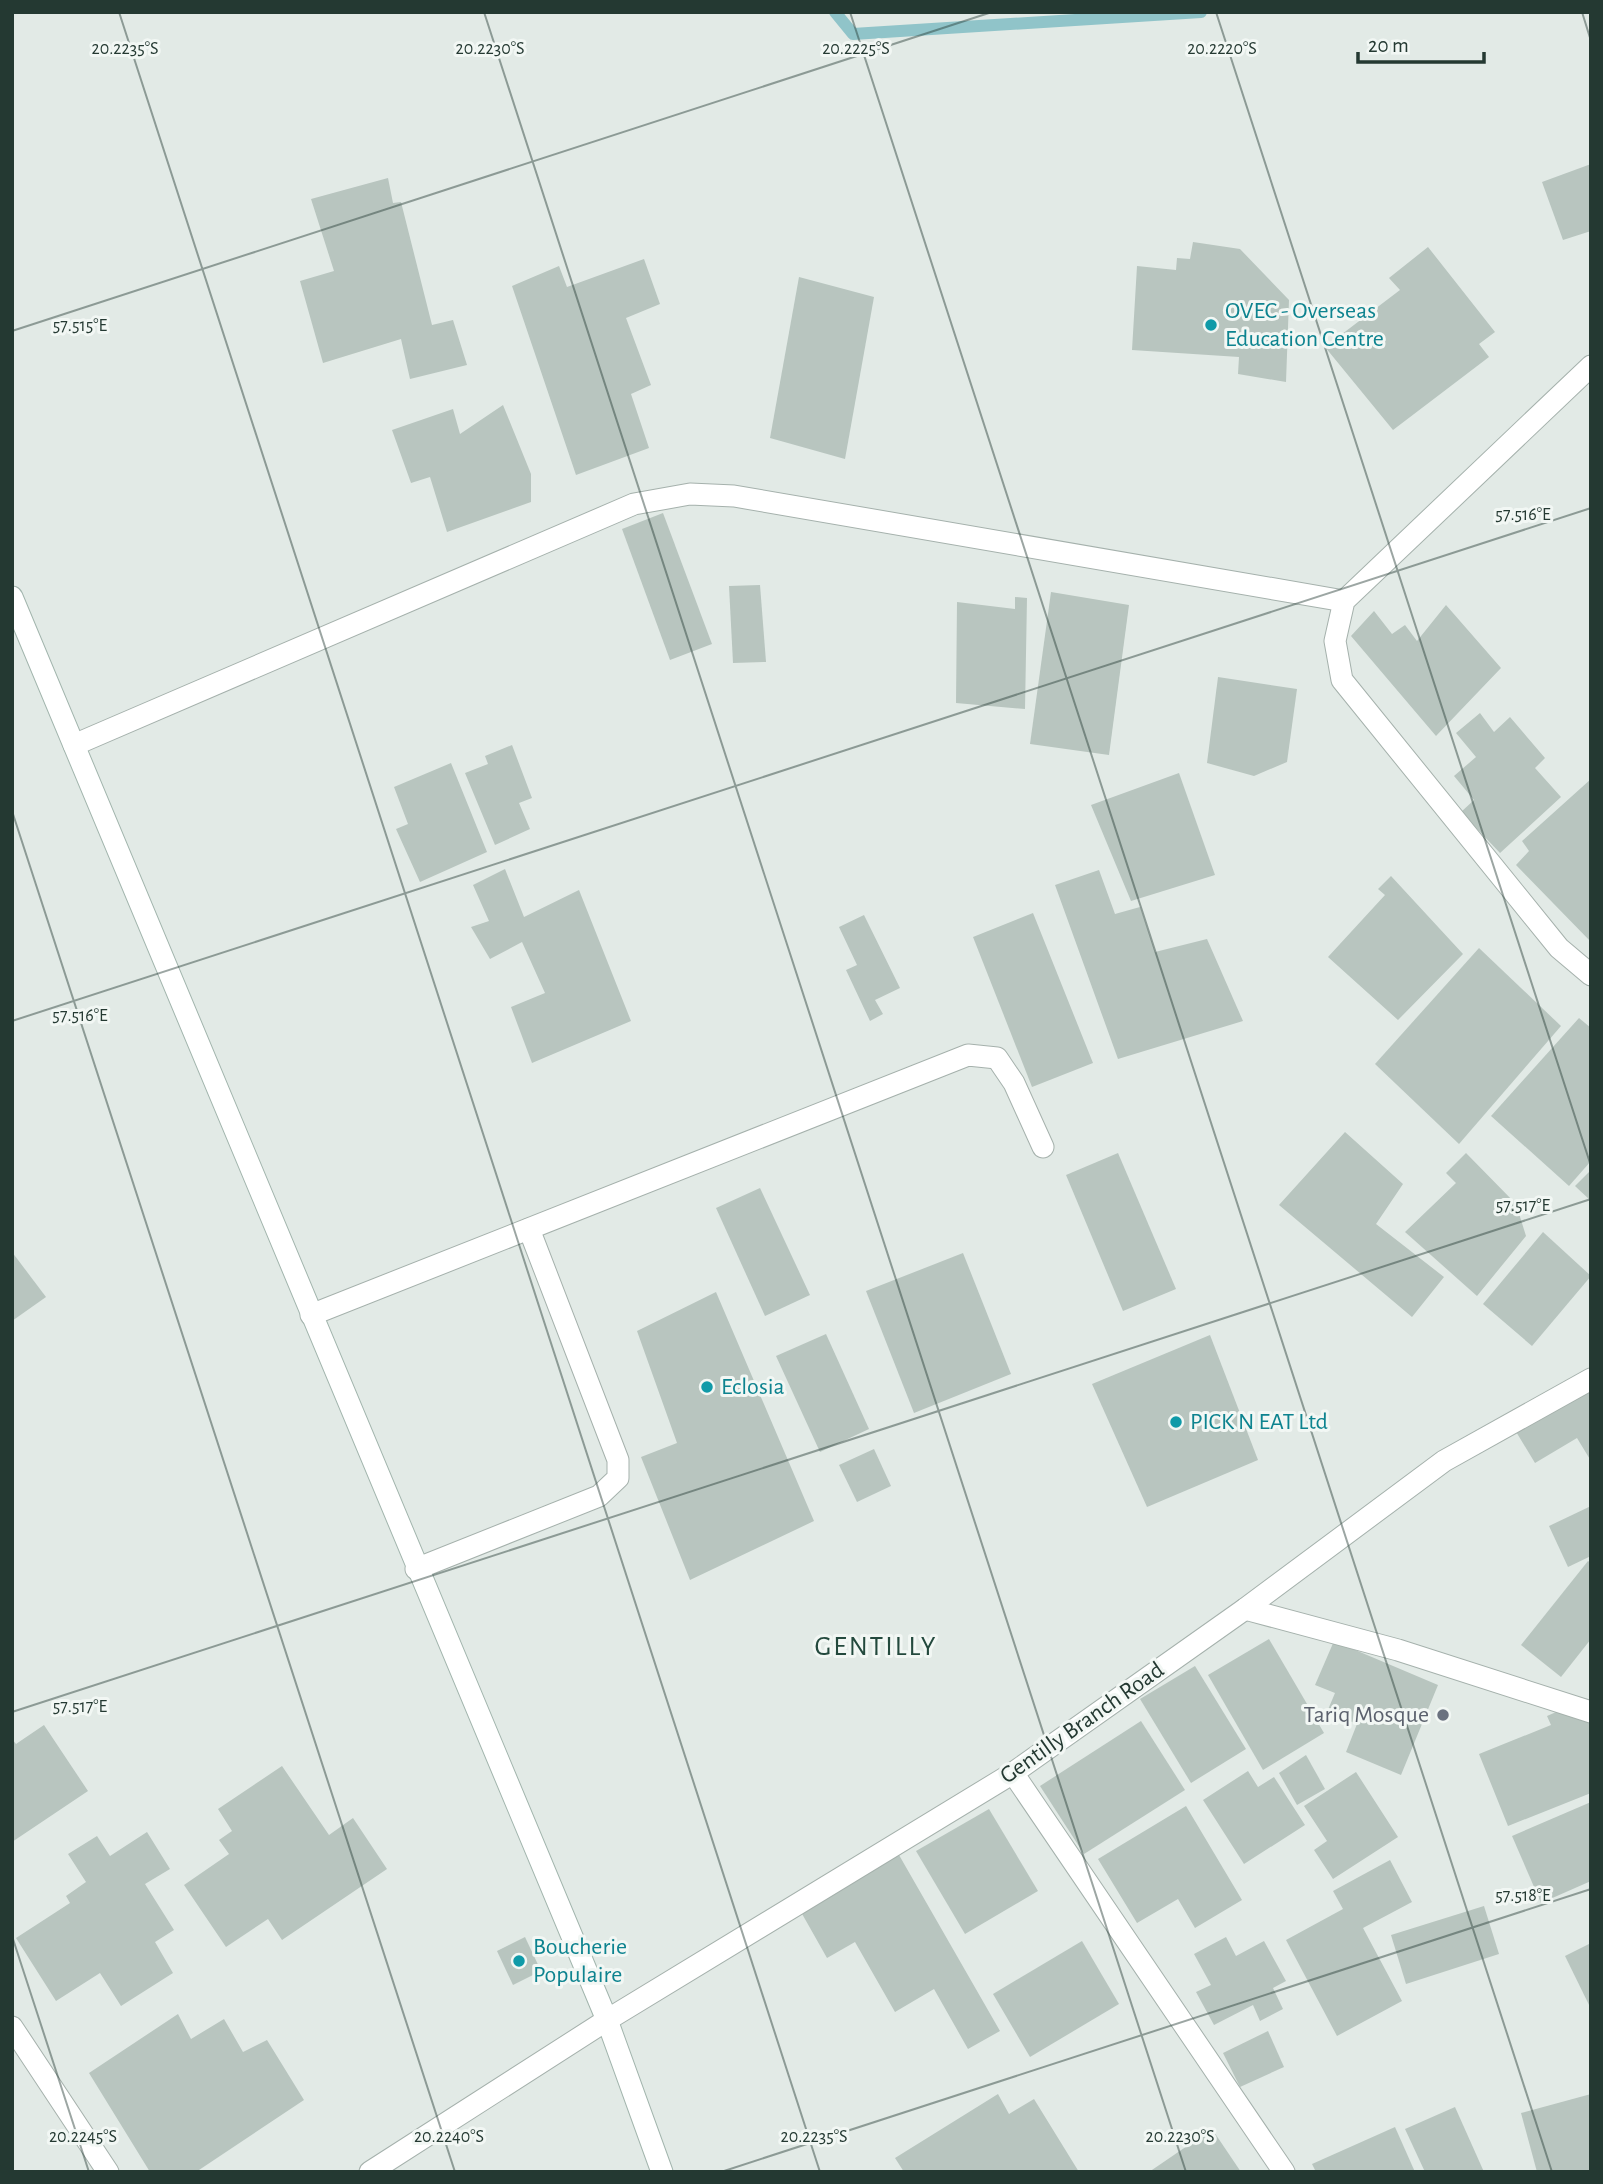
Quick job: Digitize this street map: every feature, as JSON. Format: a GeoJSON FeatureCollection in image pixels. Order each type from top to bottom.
{"type":"FeatureCollection","features":[{"type":"Feature","properties":{"kind":"street"},"geometry":{"type":"LineString","coordinates":[[1591,366],[1344,601],[1335,641],[1342,680],[1559,948],[1591,975]]}},
{"type":"Feature","properties":{"kind":"street"},"geometry":{"type":"LineString","coordinates":[[75,746],[634,504],[690,494],[734,496],[1344,601]]}},
{"type":"Feature","properties":{"kind":"street"},"geometry":{"type":"LineString","coordinates":[[12,597],[416,1569],[607,2020],[662,2172]]}},
{"type":"Feature","properties":{"kind":"street"},"geometry":{"type":"LineString","coordinates":[[311,1315],[968,1055],[997,1058],[1014,1083],[1043,1147]]}},
{"type":"Feature","properties":{"kind":"street"},"geometry":{"type":"LineString","coordinates":[[416,1569],[599,1496],[618,1478],[618,1460],[529,1229]]}},
{"type":"Feature","properties":{"kind":"street","name":"Gentilly Branch Road"},"geometry":{"type":"LineString","coordinates":[[370,2172],[607,2020],[1013,1773],[1245,1609],[1444,1461],[1591,1379]]}},
{"type":"Feature","properties":{"kind":"street"},"geometry":{"type":"LineString","coordinates":[[1245,1609],[1398,1650],[1591,1712]]}},
{"type":"Feature","properties":{"kind":"street"},"geometry":{"type":"LineString","coordinates":[[1013,1773],[1284,2172]]}},
{"type":"Feature","properties":{"kind":"street"},"geometry":{"type":"LineString","coordinates":[[12,2027],[108,2172]]}},
{"type":"Feature","properties":{"kind":"building"},"geometry":{"type":"Polygon","coordinates":[[[1591,164],[1591,231],[1563,240],[1542,182],[1591,164]]]}},
{"type":"Feature","properties":{"kind":"building"},"geometry":{"type":"Polygon","coordinates":[[[388,178],[393,203],[401,202],[432,325],[453,320],[467,365],[410,379],[401,339],[323,363],[300,281],[334,271],[311,199],[388,178]]]}},
{"type":"Feature","properties":{"kind":"building","name":"OVEC - Overseas Education Centre"},"geometry":{"type":"Polygon","coordinates":[[[1193,242],[1240,249],[1289,300],[1286,382],[1238,374],[1239,357],[1132,350],[1137,266],[1176,270],[1177,258],[1190,259],[1193,242]]]}},
{"type":"Feature","properties":{"kind":"building"},"geometry":{"type":"Polygon","coordinates":[[[1428,247],[1495,332],[1479,344],[1489,357],[1393,430],[1325,347],[1400,290],[1389,278],[1428,247]]]}},
{"type":"Feature","properties":{"kind":"building"},"geometry":{"type":"Polygon","coordinates":[[[644,259],[660,304],[626,318],[651,385],[631,394],[649,448],[576,475],[512,286],[559,266],[567,287],[644,259]]]}},
{"type":"Feature","properties":{"kind":"building"},"geometry":{"type":"Polygon","coordinates":[[[799,277],[874,297],[845,459],[770,438],[799,277]]]}},
{"type":"Feature","properties":{"kind":"building"},"geometry":{"type":"Polygon","coordinates":[[[503,405],[531,474],[531,502],[447,532],[430,477],[411,483],[392,430],[453,409],[460,434],[503,405]]]}},
{"type":"Feature","properties":{"kind":"building"},"geometry":{"type":"Polygon","coordinates":[[[663,513],[712,644],[670,660],[622,529],[663,513]]]}},
{"type":"Feature","properties":{"kind":"building"},"geometry":{"type":"Polygon","coordinates":[[[760,585],[766,662],[733,663],[729,586],[760,585]]]}},
{"type":"Feature","properties":{"kind":"building"},"geometry":{"type":"Polygon","coordinates":[[[1051,592],[1129,605],[1109,755],[1030,744],[1051,592]]]}},
{"type":"Feature","properties":{"kind":"building"},"geometry":{"type":"Polygon","coordinates":[[[1015,597],[1027,598],[1025,709],[956,703],[957,602],[1015,609],[1015,597]]]}},
{"type":"Feature","properties":{"kind":"building"},"geometry":{"type":"Polygon","coordinates":[[[1446,605],[1501,668],[1436,736],[1351,636],[1374,611],[1392,634],[1405,625],[1417,641],[1446,605]]]}},
{"type":"Feature","properties":{"kind":"building"},"geometry":{"type":"Polygon","coordinates":[[[1218,677],[1297,689],[1287,762],[1254,776],[1207,763],[1218,677]]]}},
{"type":"Feature","properties":{"kind":"building"},"geometry":{"type":"Polygon","coordinates":[[[1480,713],[1494,732],[1510,717],[1545,758],[1535,768],[1561,797],[1500,853],[1461,812],[1474,800],[1454,776],[1476,757],[1456,733],[1480,713]]]}},
{"type":"Feature","properties":{"kind":"building"},"geometry":{"type":"Polygon","coordinates":[[[512,745],[532,798],[519,803],[530,829],[495,845],[465,773],[488,764],[485,756],[512,745]]]}},
{"type":"Feature","properties":{"kind":"building"},"geometry":{"type":"Polygon","coordinates":[[[451,763],[487,852],[420,882],[396,829],[408,824],[394,787],[451,763]]]}},
{"type":"Feature","properties":{"kind":"building"},"geometry":{"type":"Polygon","coordinates":[[[1179,773],[1215,875],[1131,901],[1091,805],[1179,773]]]}},
{"type":"Feature","properties":{"kind":"building"},"geometry":{"type":"Polygon","coordinates":[[[1591,779],[1591,942],[1516,865],[1529,851],[1522,841],[1591,779]]]}},
{"type":"Feature","properties":{"kind":"building"},"geometry":{"type":"Polygon","coordinates":[[[505,869],[524,917],[579,890],[631,1021],[532,1063],[511,1007],[545,993],[522,942],[490,959],[471,927],[489,921],[473,885],[505,869]]]}},
{"type":"Feature","properties":{"kind":"building"},"geometry":{"type":"Polygon","coordinates":[[[1099,870],[1115,914],[1140,907],[1155,952],[1207,939],[1243,1021],[1118,1059],[1055,885],[1099,870]]]}},
{"type":"Feature","properties":{"kind":"building"},"geometry":{"type":"Polygon","coordinates":[[[1391,876],[1463,954],[1398,1020],[1328,957],[1385,895],[1378,889],[1391,876]]]}},
{"type":"Feature","properties":{"kind":"building"},"geometry":{"type":"Polygon","coordinates":[[[1033,913],[1093,1063],[1032,1087],[973,937],[1033,913]]]}},
{"type":"Feature","properties":{"kind":"building"},"geometry":{"type":"Polygon","coordinates":[[[864,915],[900,988],[875,1000],[883,1014],[870,1021],[846,970],[857,965],[839,927],[864,915]]]}},
{"type":"Feature","properties":{"kind":"building"},"geometry":{"type":"Polygon","coordinates":[[[1479,948],[1561,1026],[1459,1144],[1375,1064],[1479,948]]]}},
{"type":"Feature","properties":{"kind":"building"},"geometry":{"type":"Polygon","coordinates":[[[1579,1018],[1591,1028],[1591,1161],[1569,1186],[1491,1116],[1579,1018]]]}},
{"type":"Feature","properties":{"kind":"building"},"geometry":{"type":"Polygon","coordinates":[[[1345,1132],[1403,1184],[1376,1224],[1444,1277],[1412,1317],[1279,1205],[1345,1132]]]}},
{"type":"Feature","properties":{"kind":"building"},"geometry":{"type":"Polygon","coordinates":[[[1118,1153],[1176,1289],[1123,1311],[1066,1175],[1118,1153]]]}},
{"type":"Feature","properties":{"kind":"building"},"geometry":{"type":"Polygon","coordinates":[[[1466,1153],[1516,1204],[1526,1236],[1477,1296],[1405,1232],[1456,1183],[1446,1173],[1466,1153]]]}},
{"type":"Feature","properties":{"kind":"building"},"geometry":{"type":"Polygon","coordinates":[[[1591,1170],[1591,1201],[1575,1186],[1591,1170]]]}},
{"type":"Feature","properties":{"kind":"building"},"geometry":{"type":"Polygon","coordinates":[[[760,1188],[810,1295],[765,1316],[716,1208],[760,1188]]]}},
{"type":"Feature","properties":{"kind":"building"},"geometry":{"type":"Polygon","coordinates":[[[1543,1232],[1591,1276],[1532,1346],[1483,1304],[1543,1232]]]}},
{"type":"Feature","properties":{"kind":"building"},"geometry":{"type":"Polygon","coordinates":[[[12,1252],[46,1297],[12,1321],[12,1252]]]}},
{"type":"Feature","properties":{"kind":"building"},"geometry":{"type":"Polygon","coordinates":[[[963,1253],[1011,1374],[914,1413],[866,1291],[963,1253]]]}},
{"type":"Feature","properties":{"kind":"building","name":"Eclosia"},"geometry":{"type":"Polygon","coordinates":[[[716,1292],[814,1521],[690,1580],[641,1457],[677,1443],[637,1331],[716,1292]]]}},
{"type":"Feature","properties":{"kind":"building"},"geometry":{"type":"Polygon","coordinates":[[[826,1334],[869,1429],[820,1452],[776,1356],[826,1334]]]}},
{"type":"Feature","properties":{"kind":"building","name":"PICK N EAT Ltd"},"geometry":{"type":"Polygon","coordinates":[[[1210,1335],[1258,1460],[1147,1507],[1092,1384],[1210,1335]]]}},
{"type":"Feature","properties":{"kind":"building"},"geometry":{"type":"Polygon","coordinates":[[[1591,1385],[1591,1461],[1577,1438],[1535,1463],[1515,1430],[1591,1385]]]}},
{"type":"Feature","properties":{"kind":"building"},"geometry":{"type":"Polygon","coordinates":[[[874,1449],[891,1486],[857,1502],[839,1465],[874,1449]]]}},
{"type":"Feature","properties":{"kind":"building"},"geometry":{"type":"Polygon","coordinates":[[[1591,1506],[1591,1556],[1568,1567],[1549,1526],[1591,1506]]]}},
{"type":"Feature","properties":{"kind":"building"},"geometry":{"type":"Polygon","coordinates":[[[1588,1561],[1591,1563],[1591,1639],[1561,1677],[1521,1645],[1588,1561]]]}},
{"type":"Feature","properties":{"kind":"building"},"geometry":{"type":"Polygon","coordinates":[[[1269,1639],[1324,1733],[1263,1770],[1208,1675],[1269,1639]]]}},
{"type":"Feature","properties":{"kind":"building"},"geometry":{"type":"Polygon","coordinates":[[[1334,1641],[1438,1685],[1401,1775],[1346,1752],[1357,1724],[1327,1712],[1335,1693],[1315,1685],[1334,1641]]]}},
{"type":"Feature","properties":{"kind":"building"},"geometry":{"type":"Polygon","coordinates":[[[1195,1666],[1246,1749],[1191,1783],[1140,1699],[1195,1666]]]}},
{"type":"Feature","properties":{"kind":"building"},"geometry":{"type":"Polygon","coordinates":[[[1563,1709],[1591,1719],[1591,1793],[1508,1826],[1479,1754],[1551,1725],[1547,1716],[1563,1709]]]}},
{"type":"Feature","properties":{"kind":"building"},"geometry":{"type":"Polygon","coordinates":[[[1141,1721],[1185,1790],[1084,1854],[1040,1786],[1141,1721]]]}},
{"type":"Feature","properties":{"kind":"building"},"geometry":{"type":"Polygon","coordinates":[[[44,1725],[88,1791],[12,1842],[12,1739],[16,1744],[44,1725]]]}},
{"type":"Feature","properties":{"kind":"building"},"geometry":{"type":"Polygon","coordinates":[[[1306,1755],[1325,1789],[1297,1805],[1279,1773],[1306,1755]]]}},
{"type":"Feature","properties":{"kind":"building"},"geometry":{"type":"Polygon","coordinates":[[[282,1766],[329,1835],[353,1818],[387,1869],[282,1940],[268,1919],[226,1947],[184,1885],[229,1854],[219,1840],[232,1831],[218,1809],[282,1766]]]}},
{"type":"Feature","properties":{"kind":"building"},"geometry":{"type":"Polygon","coordinates":[[[1248,1771],[1258,1787],[1274,1777],[1305,1825],[1244,1864],[1203,1800],[1248,1771]]]}},
{"type":"Feature","properties":{"kind":"building"},"geometry":{"type":"Polygon","coordinates":[[[1356,1772],[1398,1837],[1333,1879],[1314,1850],[1327,1841],[1304,1806],[1356,1772]]]}},
{"type":"Feature","properties":{"kind":"building"},"geometry":{"type":"Polygon","coordinates":[[[1591,1802],[1591,1881],[1541,1903],[1512,1836],[1591,1802]]]}},
{"type":"Feature","properties":{"kind":"building"},"geometry":{"type":"Polygon","coordinates":[[[1186,1806],[1242,1900],[1195,1928],[1178,1899],[1137,1923],[1098,1859],[1186,1806]]]}},
{"type":"Feature","properties":{"kind":"building"},"geometry":{"type":"Polygon","coordinates":[[[989,1809],[1038,1891],[965,1934],[916,1851],[989,1809]]]}},
{"type":"Feature","properties":{"kind":"building"},"geometry":{"type":"Polygon","coordinates":[[[147,1832],[170,1869],[145,1884],[174,1930],[155,1942],[173,1973],[121,2006],[100,1973],[56,2001],[16,1938],[70,1903],[66,1896],[86,1882],[68,1854],[97,1836],[110,1856],[147,1832]]]}},
{"type":"Feature","properties":{"kind":"building"},"geometry":{"type":"Polygon","coordinates":[[[899,1855],[1000,2031],[968,2049],[934,1989],[895,2012],[855,1942],[827,1958],[801,1912],[899,1855]]]}},
{"type":"Feature","properties":{"kind":"building"},"geometry":{"type":"Polygon","coordinates":[[[1390,1860],[1412,1902],[1363,1928],[1402,2001],[1337,2036],[1286,1940],[1343,1909],[1333,1891],[1390,1860]]]}},
{"type":"Feature","properties":{"kind":"building"},"geometry":{"type":"Polygon","coordinates":[[[1484,1906],[1499,1954],[1406,1984],[1391,1935],[1484,1906]]]}},
{"type":"Feature","properties":{"kind":"building","name":"Boucherie Populaire"},"geometry":{"type":"Polygon","coordinates":[[[525,1937],[541,1971],[513,1985],[497,1951],[525,1937]]]}},
{"type":"Feature","properties":{"kind":"building"},"geometry":{"type":"Polygon","coordinates":[[[1226,1937],[1236,1956],[1264,1941],[1286,1981],[1273,1988],[1283,2009],[1260,2021],[1253,2005],[1214,2025],[1196,1992],[1211,1985],[1194,1954],[1226,1937]]]}},
{"type":"Feature","properties":{"kind":"building"},"geometry":{"type":"Polygon","coordinates":[[[1082,1941],[1119,2004],[1030,2057],[993,1994],[1082,1941]]]}},
{"type":"Feature","properties":{"kind":"building"},"geometry":{"type":"Polygon","coordinates":[[[1591,1943],[1591,2009],[1565,1956],[1591,1943]]]}},
{"type":"Feature","properties":{"kind":"building"},"geometry":{"type":"Polygon","coordinates":[[[178,2014],[191,2039],[224,2019],[243,2052],[267,2040],[304,2100],[196,2172],[150,2172],[89,2073],[178,2014]]]}},
{"type":"Feature","properties":{"kind":"building"},"geometry":{"type":"Polygon","coordinates":[[[1268,2031],[1284,2067],[1240,2087],[1223,2053],[1268,2031]]]}},
{"type":"Feature","properties":{"kind":"building"},"geometry":{"type":"Polygon","coordinates":[[[998,2094],[1009,2114],[1034,2099],[1079,2172],[904,2172],[895,2158],[998,2094]]]}},
{"type":"Feature","properties":{"kind":"building"},"geometry":{"type":"Polygon","coordinates":[[[1591,2094],[1591,2172],[1537,2172],[1521,2113],[1591,2094]]]}},
{"type":"Feature","properties":{"kind":"building"},"geometry":{"type":"Polygon","coordinates":[[[1455,2107],[1484,2172],[1425,2172],[1405,2129],[1455,2107]]]}},
{"type":"Feature","properties":{"kind":"building"},"geometry":{"type":"Polygon","coordinates":[[[1395,2127],[1415,2172],[1316,2172],[1312,2164],[1395,2127]]]}},
{"type":"Feature","properties":{"kind":"building"},"geometry":{"type":"Polygon","coordinates":[[[1212,2129],[1241,2172],[1149,2172],[1212,2129]]]}},
{"type":"Feature","properties":{"kind":"waterway"},"geometry":{"type":"LineString","coordinates":[[835,12],[853,34],[1201,12]]}},
{"type":"Feature","properties":{"kind":"place","name":"OVEC - Overseas Education Centre"},"geometry":{"type":"Point","coordinates":[1211,325]}},
{"type":"Feature","properties":{"kind":"place","name":"Eclosia"},"geometry":{"type":"Point","coordinates":[707,1387]}},
{"type":"Feature","properties":{"kind":"place","name":"PICK N EAT Ltd"},"geometry":{"type":"Point","coordinates":[1176,1422]}},
{"type":"Feature","properties":{"kind":"place","name":"Tariq Mosque"},"geometry":{"type":"Point","coordinates":[1443,1715]}},
{"type":"Feature","properties":{"kind":"place","name":"Boucherie Populaire"},"geometry":{"type":"Point","coordinates":[519,1961]}},
{"type":"Feature","properties":{"kind":"district","name":"GENTILLY"},"geometry":{"type":"Point","coordinates":[876,1647]}}]}
